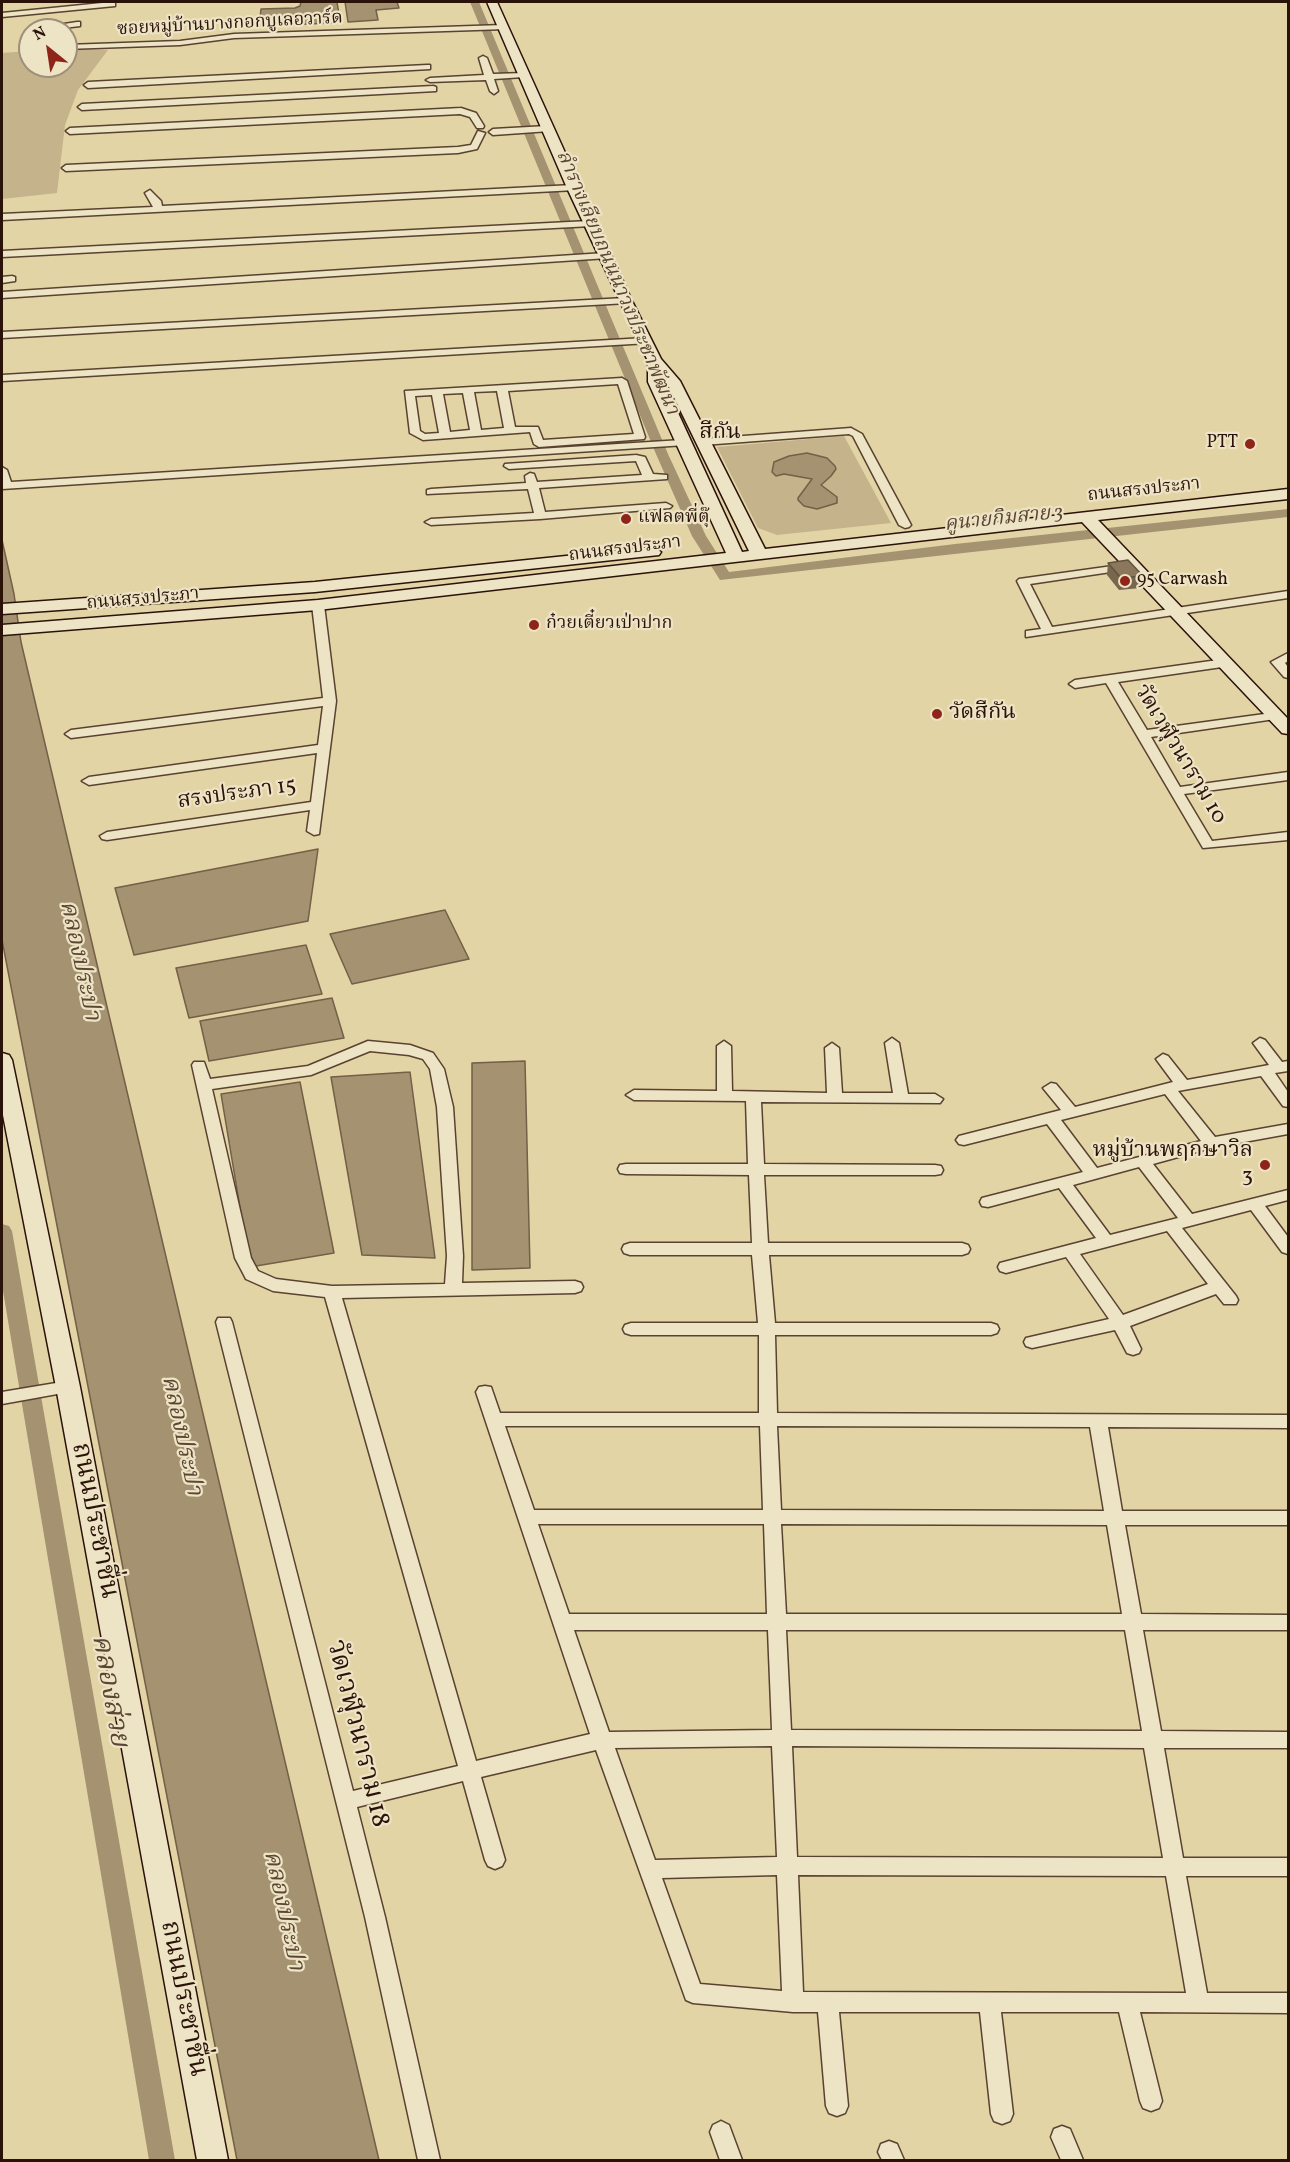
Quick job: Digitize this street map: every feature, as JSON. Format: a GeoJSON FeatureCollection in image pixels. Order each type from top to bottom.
{"type":"FeatureCollection","features":[{"type":"Feature","properties":{"kind":"street"},"geometry":{"type":"LineString","coordinates":[[28,2],[32,18]]}},
{"type":"Feature","properties":{"kind":"street"},"geometry":{"type":"LineString","coordinates":[[492,2],[498,28],[516,72],[546,126],[567,188],[585,224],[605,256],[655,361],[673,381],[756,548]]}},
{"type":"Feature","properties":{"kind":"street"},"geometry":{"type":"LineString","coordinates":[[2,15],[112,4]]}},
{"type":"Feature","properties":{"kind":"street","name":"ซอยหมู่บ้านบางกอกบูเลอวาร์ด"},"geometry":{"type":"LineString","coordinates":[[78,47],[180,43],[234,36],[498,28]]}},
{"type":"Feature","properties":{"kind":"street"},"geometry":{"type":"LineString","coordinates":[[483,58],[492,74],[494,91]]}},
{"type":"Feature","properties":{"kind":"street"},"geometry":{"type":"LineString","coordinates":[[82,107],[213,100],[430,78],[516,72]]}},
{"type":"Feature","properties":{"kind":"street"},"geometry":{"type":"LineString","coordinates":[[88,85],[210,78],[430,78]]}},
{"type":"Feature","properties":{"kind":"street"},"geometry":{"type":"LineString","coordinates":[[210,78],[213,100]]}},
{"type":"Feature","properties":{"kind":"street"},"geometry":{"type":"LineString","coordinates":[[70,131],[461,111],[473,115],[481,130]]}},
{"type":"Feature","properties":{"kind":"street"},"geometry":{"type":"LineString","coordinates":[[481,130],[546,126]]}},
{"type":"Feature","properties":{"kind":"street"},"geometry":{"type":"LineString","coordinates":[[66,168],[458,150],[474,147],[481,130]]}},
{"type":"Feature","properties":{"kind":"street"},"geometry":{"type":"LineString","coordinates":[[2,217],[567,188]]}},
{"type":"Feature","properties":{"kind":"street"},"geometry":{"type":"LineString","coordinates":[[150,193],[151,198],[158,203],[157,209]]}},
{"type":"Feature","properties":{"kind":"street"},"geometry":{"type":"LineString","coordinates":[[2,254],[585,224]]}},
{"type":"Feature","properties":{"kind":"street"},"geometry":{"type":"LineString","coordinates":[[2,295],[605,256]]}},
{"type":"Feature","properties":{"kind":"street"},"geometry":{"type":"LineString","coordinates":[[2,334],[626,301]]}},
{"type":"Feature","properties":{"kind":"street"},"geometry":{"type":"LineString","coordinates":[[2,378],[645,341]]}},
{"type":"Feature","properties":{"kind":"street"},"geometry":{"type":"LineString","coordinates":[[655,361],[655,382],[726,551]]}},
{"type":"Feature","properties":{"kind":"street"},"geometry":{"type":"LineString","coordinates":[[622,381],[640,437],[539,444],[534,429],[445,436],[420,436],[415,433],[409,393],[468,390],[622,381]]}},
{"type":"Feature","properties":{"kind":"street"},"geometry":{"type":"LineString","coordinates":[[502,388],[510,431]]}},
{"type":"Feature","properties":{"kind":"street"},"geometry":{"type":"LineString","coordinates":[[468,390],[476,433]]}},
{"type":"Feature","properties":{"kind":"street"},"geometry":{"type":"LineString","coordinates":[[437,391],[445,436]]}},
{"type":"Feature","properties":{"kind":"street"},"geometry":{"type":"LineString","coordinates":[[704,442],[851,431],[857,434],[905,525]]}},
{"type":"Feature","properties":{"kind":"street"},"geometry":{"type":"LineString","coordinates":[[431,470],[631,446],[681,443]]}},
{"type":"Feature","properties":{"kind":"street"},"geometry":{"type":"LineString","coordinates":[[2,470],[4,486],[526,459],[636,458],[641,459],[649,478]]}},
{"type":"Feature","properties":{"kind":"street"},"geometry":{"type":"LineString","coordinates":[[526,459],[540,516]]}},
{"type":"Feature","properties":{"kind":"street"},"geometry":{"type":"LineString","coordinates":[[431,492],[663,477]]}},
{"type":"Feature","properties":{"kind":"street","name":"ถนนสรงประภา"},"geometry":{"type":"LineString","coordinates":[[756,548],[905,525],[1288,481]]}},
{"type":"Feature","properties":{"kind":"street","name":"ถนนสรงประภา"},"geometry":{"type":"LineString","coordinates":[[2,630],[318,605],[516,575],[756,548],[1094,526],[1288,494]]}},
{"type":"Feature","properties":{"kind":"street"},"geometry":{"type":"LineString","coordinates":[[431,522],[666,506]]}},
{"type":"Feature","properties":{"kind":"street"},"geometry":{"type":"LineString","coordinates":[[1094,526],[1288,729]]}},
{"type":"Feature","properties":{"kind":"street"},"geometry":{"type":"LineString","coordinates":[[1048,631],[1023,581],[1029,578],[1132,566]]}},
{"type":"Feature","properties":{"kind":"street","name":"ถนนสรงประภา"},"geometry":{"type":"LineString","coordinates":[[2,609],[516,575]]}},
{"type":"Feature","properties":{"kind":"street"},"geometry":{"type":"LineString","coordinates":[[1030,634],[1288,595]]}},
{"type":"Feature","properties":{"kind":"street","name":"สรงประภา 15"},"geometry":{"type":"LineString","coordinates":[[106,836],[317,805],[330,701],[318,605]]}},
{"type":"Feature","properties":{"kind":"street"},"geometry":{"type":"LineString","coordinates":[[32,628],[35,621],[34,615],[43,607]]}},
{"type":"Feature","properties":{"kind":"street"},"geometry":{"type":"LineString","coordinates":[[1288,657],[1277,662],[1288,674]]}},
{"type":"Feature","properties":{"kind":"street"},"geometry":{"type":"LineString","coordinates":[[1076,684],[1225,663]]}},
{"type":"Feature","properties":{"kind":"street","name":"วัดเวฬุวนาราม 10"},"geometry":{"type":"LineString","coordinates":[[1110,679],[1208,845],[1288,836]]}},
{"type":"Feature","properties":{"kind":"street"},"geometry":{"type":"LineString","coordinates":[[71,734],[330,701]]}},
{"type":"Feature","properties":{"kind":"street"},"geometry":{"type":"LineString","coordinates":[[1142,735],[1275,715]]}},
{"type":"Feature","properties":{"kind":"street"},"geometry":{"type":"LineString","coordinates":[[89,781],[324,748]]}},
{"type":"Feature","properties":{"kind":"street"},"geometry":{"type":"LineString","coordinates":[[1176,791],[1288,776]]}},
{"type":"Feature","properties":{"kind":"street"},"geometry":{"type":"LineString","coordinates":[[314,831],[317,805]]}},
{"type":"Feature","properties":{"kind":"street"},"geometry":{"type":"LineString","coordinates":[[892,1043],[901,1098]]}},
{"type":"Feature","properties":{"kind":"street"},"geometry":{"type":"LineString","coordinates":[[1260,1043],[1277,1068],[1288,1102]]}},
{"type":"Feature","properties":{"kind":"street"},"geometry":{"type":"LineString","coordinates":[[204,1085],[311,1070],[369,1046],[410,1050],[428,1056],[437,1069],[445,1107],[455,1256],[453,1290]]}},
{"type":"Feature","properties":{"kind":"street"},"geometry":{"type":"LineString","coordinates":[[724,1046],[725,1096]]}},
{"type":"Feature","properties":{"kind":"street"},"geometry":{"type":"LineString","coordinates":[[832,1048],[835,1097]]}},
{"type":"Feature","properties":{"kind":"street"},"geometry":{"type":"LineString","coordinates":[[1163,1059],[1184,1086]]}},
{"type":"Feature","properties":{"kind":"street","name":"ถนนประชาชื่น"},"geometry":{"type":"LineString","coordinates":[[2,1060],[68,1387],[213,2160]]}},
{"type":"Feature","properties":{"kind":"street"},"geometry":{"type":"LineString","coordinates":[[199,1065],[243,1258],[252,1275],[273,1286],[332,1292],[575,1287]]}},
{"type":"Feature","properties":{"kind":"street"},"geometry":{"type":"LineString","coordinates":[[964,1140],[1168,1089],[1277,1068]]}},
{"type":"Feature","properties":{"kind":"street"},"geometry":{"type":"LineString","coordinates":[[1051,1089],[1072,1113]]}},
{"type":"Feature","properties":{"kind":"street"},"geometry":{"type":"LineString","coordinates":[[1168,1089],[1211,1143]]}},
{"type":"Feature","properties":{"kind":"street"},"geometry":{"type":"LineString","coordinates":[[634,1095],[934,1099]]}},
{"type":"Feature","properties":{"kind":"street"},"geometry":{"type":"LineString","coordinates":[[753,1096],[760,1249],[767,1329],[768,1420],[793,2002]]}},
{"type":"Feature","properties":{"kind":"street"},"geometry":{"type":"LineString","coordinates":[[1051,1118],[1093,1174]]}},
{"type":"Feature","properties":{"kind":"street"},"geometry":{"type":"LineString","coordinates":[[988,1202],[1211,1143],[1288,1129]]}},
{"type":"Feature","properties":{"kind":"street"},"geometry":{"type":"LineString","coordinates":[[1143,1161],[1188,1220]]}},
{"type":"Feature","properties":{"kind":"street"},"geometry":{"type":"LineString","coordinates":[[626,1169],[935,1170]]}},
{"type":"Feature","properties":{"kind":"street"},"geometry":{"type":"LineString","coordinates":[[1063,1182],[1106,1241]]}},
{"type":"Feature","properties":{"kind":"street"},"geometry":{"type":"LineString","coordinates":[[1006,1267],[1288,1194]]}},
{"type":"Feature","properties":{"kind":"street"},"geometry":{"type":"LineString","coordinates":[[1254,1203],[1288,1248]]}},
{"type":"Feature","properties":{"kind":"street"},"geometry":{"type":"LineString","coordinates":[[1171,1225],[1230,1300]]}},
{"type":"Feature","properties":{"kind":"street"},"geometry":{"type":"LineString","coordinates":[[630,1249],[962,1249]]}},
{"type":"Feature","properties":{"kind":"street"},"geometry":{"type":"LineString","coordinates":[[1070,1251],[1120,1323],[1133,1349]]}},
{"type":"Feature","properties":{"kind":"street"},"geometry":{"type":"LineString","coordinates":[[1032,1342],[1120,1323],[1219,1286]]}},
{"type":"Feature","properties":{"kind":"street"},"geometry":{"type":"LineString","coordinates":[[332,1292],[495,1860]]}},
{"type":"Feature","properties":{"kind":"street","name":"วัดเวฬุวนาราม 18"},"geometry":{"type":"LineString","coordinates":[[224,1322],[375,1917],[429,2160]]}},
{"type":"Feature","properties":{"kind":"street"},"geometry":{"type":"LineString","coordinates":[[632,1329],[991,1329]]}},
{"type":"Feature","properties":{"kind":"street"},"geometry":{"type":"LineString","coordinates":[[7,1396],[68,1387]]}},
{"type":"Feature","properties":{"kind":"street"},"geometry":{"type":"LineString","coordinates":[[485,1392],[602,1740],[693,1993],[793,2002],[1288,2002]]}},
{"type":"Feature","properties":{"kind":"street"},"geometry":{"type":"LineString","coordinates":[[494,1419],[1288,1421]]}},
{"type":"Feature","properties":{"kind":"street"},"geometry":{"type":"LineString","coordinates":[[1098,1421],[1198,2003]]}},
{"type":"Feature","properties":{"kind":"street"},"geometry":{"type":"LineString","coordinates":[[526,1517],[1288,1518]]}},
{"type":"Feature","properties":{"kind":"street"},"geometry":{"type":"LineString","coordinates":[[562,1622],[1288,1622]]}},
{"type":"Feature","properties":{"kind":"street"},"geometry":{"type":"LineString","coordinates":[[345,1801],[602,1740],[782,1738],[1288,1740]]}},
{"type":"Feature","properties":{"kind":"street"},"geometry":{"type":"LineString","coordinates":[[648,1869],[787,1866],[1288,1867]]}},
{"type":"Feature","properties":{"kind":"street"},"geometry":{"type":"LineString","coordinates":[[828,2002],[837,2106]]}},
{"type":"Feature","properties":{"kind":"street"},"geometry":{"type":"LineString","coordinates":[[989,2002],[1002,2114]]}},
{"type":"Feature","properties":{"kind":"street"},"geometry":{"type":"LineString","coordinates":[[1127,2003],[1151,2101]]}},
{"type":"Feature","properties":{"kind":"street"},"geometry":{"type":"LineString","coordinates":[[721,2132],[731,2160]]}},
{"type":"Feature","properties":{"kind":"street"},"geometry":{"type":"LineString","coordinates":[[1062,2137],[1072,2160]]}},
{"type":"Feature","properties":{"kind":"shaded area"},"geometry":{"type":"Polygon","coordinates":[[[78,49],[108,50],[78,90],[65,125],[57,193],[2,199],[2,53],[18,52],[18,78],[78,78],[78,49]]]}},
{"type":"Feature","properties":{"kind":"shaded area"},"geometry":{"type":"Polygon","coordinates":[[[844,436],[891,523],[777,535],[758,528],[717,447],[844,436]]]}},
{"type":"Feature","properties":{"kind":"water"},"geometry":{"type":"Polygon","coordinates":[[[301,2],[337,2],[340,20],[332,23],[259,26],[261,9],[295,8],[300,6],[301,2]]]}},
{"type":"Feature","properties":{"kind":"water"},"geometry":{"type":"Polygon","coordinates":[[[345,2],[397,2],[399,8],[376,10],[378,20],[348,22],[345,2]]]}},
{"type":"Feature","properties":{"kind":"water"},"geometry":{"type":"Polygon","coordinates":[[[807,453],[827,458],[835,466],[836,469],[831,476],[821,485],[837,497],[837,503],[817,509],[804,506],[798,498],[812,479],[784,474],[776,476],[772,472],[774,462],[789,456],[807,453]]]}},
{"type":"Feature","properties":{"kind":"water","name":"คลองประปา"},"geometry":{"type":"Polygon","coordinates":[[[2,540],[14,594],[21,642],[379,2160],[237,2160],[2,940],[2,540]]]}},
{"type":"Feature","properties":{"kind":"water"},"geometry":{"type":"Polygon","coordinates":[[[318,849],[308,921],[134,955],[115,888],[318,849]]]}},
{"type":"Feature","properties":{"kind":"water"},"geometry":{"type":"Polygon","coordinates":[[[445,910],[469,959],[352,984],[330,934],[445,910]]]}},
{"type":"Feature","properties":{"kind":"water"},"geometry":{"type":"Polygon","coordinates":[[[306,945],[322,994],[189,1018],[176,968],[306,945]]]}},
{"type":"Feature","properties":{"kind":"water"},"geometry":{"type":"Polygon","coordinates":[[[332,998],[344,1038],[209,1061],[200,1021],[332,998]]]}},
{"type":"Feature","properties":{"kind":"water"},"geometry":{"type":"Polygon","coordinates":[[[525,1061],[530,1268],[472,1270],[472,1063],[525,1061]]]}},
{"type":"Feature","properties":{"kind":"water"},"geometry":{"type":"Polygon","coordinates":[[[410,1072],[435,1258],[362,1255],[331,1077],[410,1072]]]}},
{"type":"Feature","properties":{"kind":"water"},"geometry":{"type":"Polygon","coordinates":[[[300,1082],[334,1253],[250,1267],[221,1094],[300,1082]]]}},
{"type":"Feature","properties":{"kind":"building"},"geometry":{"type":"Polygon","coordinates":[[[1128,560],[1143,576],[1121,578],[1108,563],[1128,560]]]}},
{"type":"Feature","properties":{"kind":"waterway","name":"ลำรางเลียบถนนนาวงประชาพัฒนา"},"geometry":{"type":"LineString","coordinates":[[474,2],[662,454],[699,536],[725,577],[955,548],[1288,513]]}},
{"type":"Feature","properties":{"kind":"waterway","name":"คลองส่วย"},"geometry":{"type":"LineString","coordinates":[[2,1231],[162,2160]]}},
{"type":"Feature","properties":{"kind":"place","name":"PTT"},"geometry":{"type":"Point","coordinates":[1250,444]}},
{"type":"Feature","properties":{"kind":"place","name":"แฟลตพี่ตุ๊"},"geometry":{"type":"Point","coordinates":[626,519]}},
{"type":"Feature","properties":{"kind":"place","name":"95 Carwash"},"geometry":{"type":"Point","coordinates":[1125,581]}},
{"type":"Feature","properties":{"kind":"place","name":"ก๋วยเตี๋ยวเป่าปาก"},"geometry":{"type":"Point","coordinates":[534,625]}},
{"type":"Feature","properties":{"kind":"place","name":"วัดสีกัน"},"geometry":{"type":"Point","coordinates":[937,714]}},
{"type":"Feature","properties":{"kind":"place","name":"หมู่บ้านพฤกษาวิล 3"},"geometry":{"type":"Point","coordinates":[1265,1165]}},
{"type":"Feature","properties":{"kind":"district","name":"สีกัน"},"geometry":{"type":"Point","coordinates":[720,434]}},
{"type":"Feature","properties":{"kind":"water label","name":"คูนายกิมสาย 3"},"geometry":{"type":"Point","coordinates":[1004,520]}}]}
